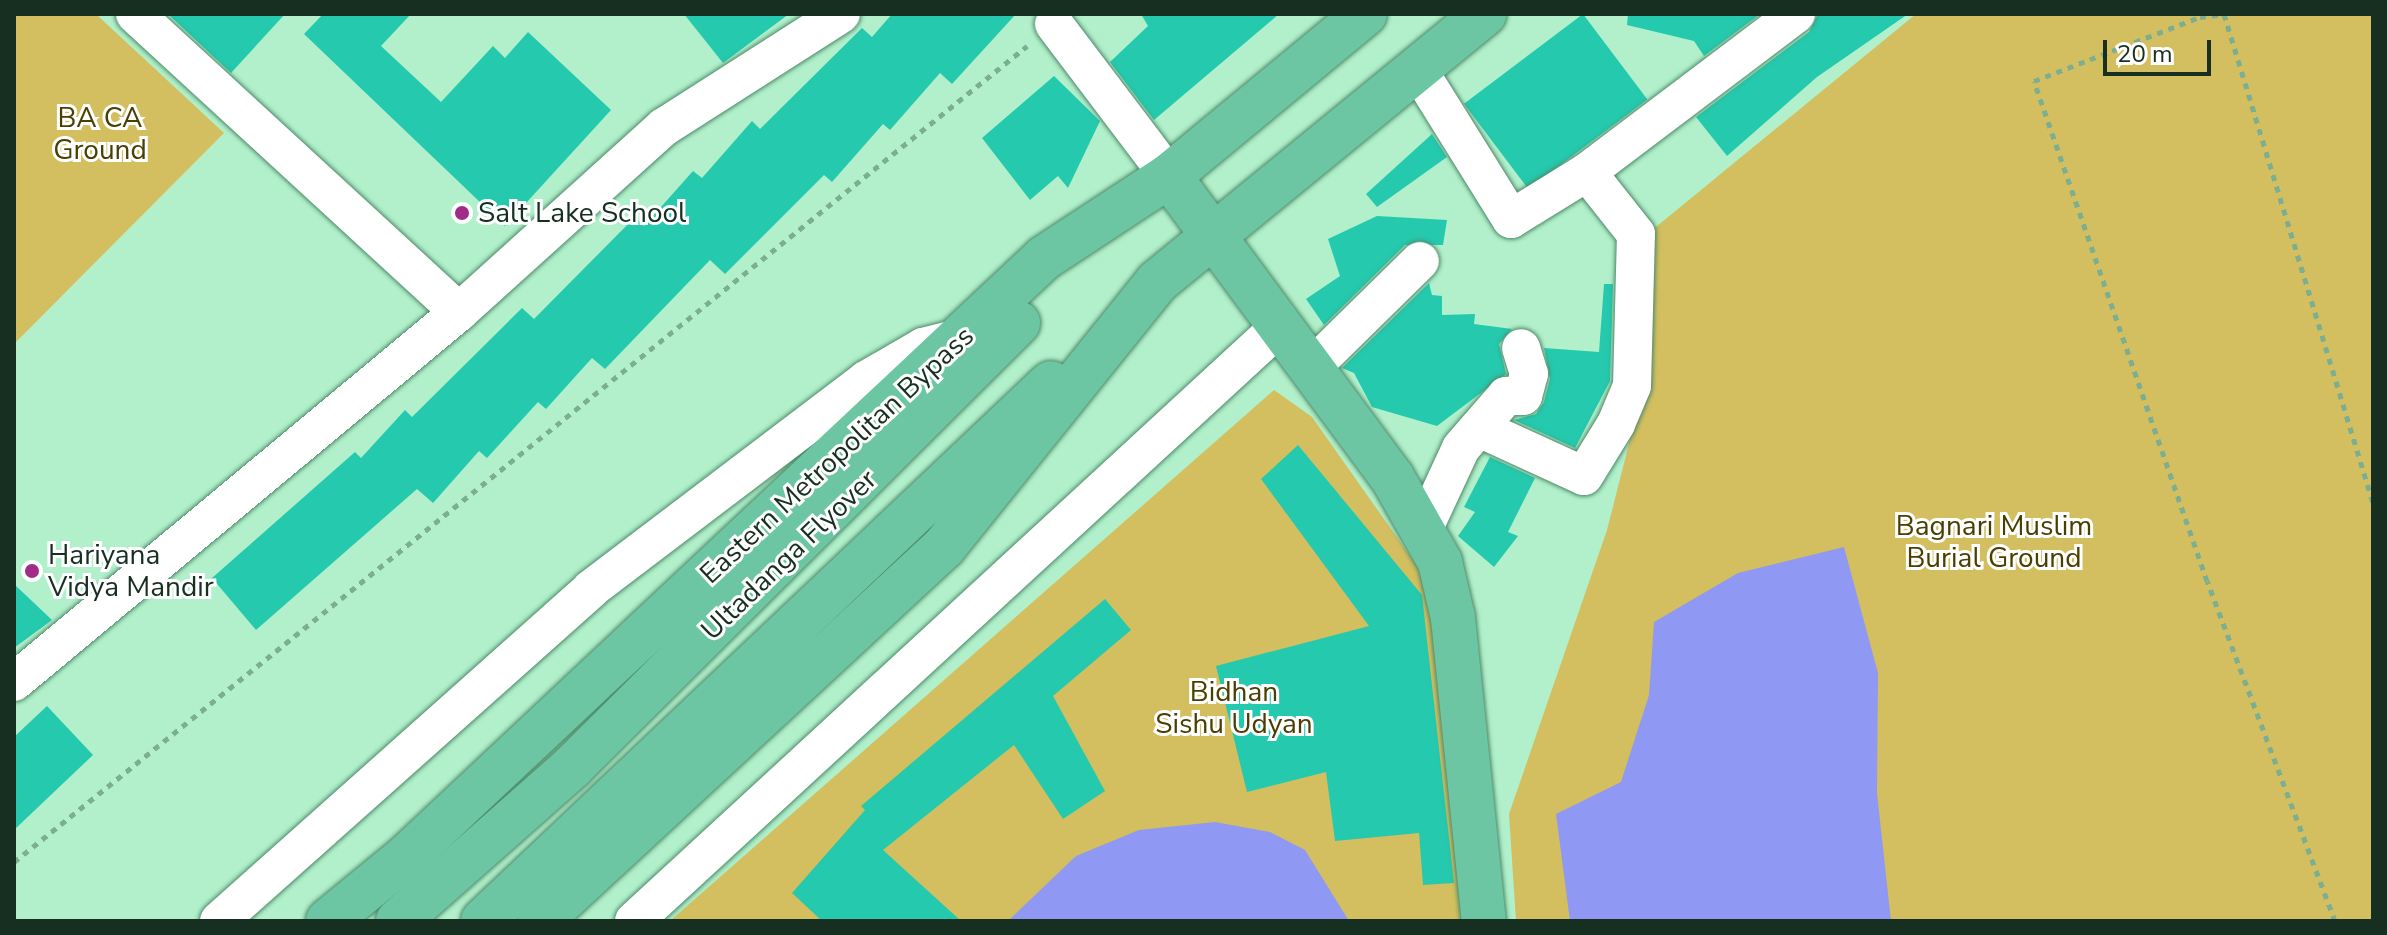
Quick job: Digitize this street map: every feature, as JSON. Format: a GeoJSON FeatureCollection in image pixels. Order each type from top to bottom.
{"type":"FeatureCollection","features":[{"type":"Feature","properties":{"kind":"main road","name":"Eastern Metropolitan Bypass"},"geometry":{"type":"LineString","coordinates":[[328,921],[407,856],[1044,258],[1169,176],[1365,14]]}},
{"type":"Feature","properties":{"kind":"main road"},"geometry":{"type":"LineString","coordinates":[[540,921],[944,547],[1157,282],[1484,14]]}},
{"type":"Feature","properties":{"kind":"main road"},"geometry":{"type":"LineString","coordinates":[[1169,176],[1310,369],[1423,530],[1440,562],[1453,618],[1484,921]]}},
{"type":"Feature","properties":{"kind":"main road","name":"Ultadanga Flyover"},"geometry":{"type":"LineString","coordinates":[[398,921],[573,766],[914,433],[1083,251],[1169,176]]}},
{"type":"Feature","properties":{"kind":"main road","name":"Ultadanga Flyover"},"geometry":{"type":"LineString","coordinates":[[483,921],[1157,282]]}},
{"type":"Feature","properties":{"kind":"street"},"geometry":{"type":"LineString","coordinates":[[135,14],[459,312]]}},
{"type":"Feature","properties":{"kind":"street"},"geometry":{"type":"LineString","coordinates":[[14,682],[459,312],[664,127],[841,14]]}},
{"type":"Feature","properties":{"kind":"street"},"geometry":{"type":"LineString","coordinates":[[1417,68],[1504,216],[1517,217],[1587,172],[1796,14]]}},
{"type":"Feature","properties":{"kind":"street"},"geometry":{"type":"LineString","coordinates":[[1054,24],[1169,176]]}},
{"type":"Feature","properties":{"kind":"street"},"geometry":{"type":"LineString","coordinates":[[1479,428],[1584,476],[1616,424],[1632,386],[1636,234],[1587,172]]}},
{"type":"Feature","properties":{"kind":"street"},"geometry":{"type":"LineString","coordinates":[[1310,369],[1420,261]]}},
{"type":"Feature","properties":{"kind":"street"},"geometry":{"type":"LineString","coordinates":[[634,921],[1278,328]]}},
{"type":"Feature","properties":{"kind":"street"},"geometry":{"type":"LineString","coordinates":[[219,921],[591,589],[866,380],[923,347],[962,337]]}},
{"type":"Feature","properties":{"kind":"street"},"geometry":{"type":"LineString","coordinates":[[1423,530],[1461,448],[1506,396],[1523,396],[1529,374],[1521,348]]}},
{"type":"Feature","properties":{"kind":"path"},"geometry":{"type":"LineString","coordinates":[[2335,921],[2207,581],[2034,81],[2200,17],[2224,14],[2373,503]]}},
{"type":"Feature","properties":{"kind":"path"},"geometry":{"type":"LineString","coordinates":[[14,862],[1054,24]]}},
{"type":"Feature","properties":{"kind":"green space","name":"BA CA Ground"},"geometry":{"type":"Polygon","coordinates":[[[14,14],[96,14],[224,133],[14,344],[14,14]]]}},
{"type":"Feature","properties":{"kind":"green space","name":"Bagnari Muslim Burial Ground"},"geometry":{"type":"Polygon","coordinates":[[[1916,14],[2373,14],[2373,921],[1516,921],[1509,814],[1607,530],[1634,424],[1640,240],[1916,14]]]}},
{"type":"Feature","properties":{"kind":"green space","name":"Bidhan Sishu Udyan"},"geometry":{"type":"Polygon","coordinates":[[[1274,390],[1312,417],[1439,597],[1465,921],[670,921],[1274,390]]]}},
{"type":"Feature","properties":{"kind":"water"},"geometry":{"type":"Polygon","coordinates":[[[1844,547],[1878,673],[1877,793],[1891,921],[1570,921],[1556,814],[1621,782],[1649,695],[1654,622],[1738,573],[1844,547]]]}},
{"type":"Feature","properties":{"kind":"water"},"geometry":{"type":"Polygon","coordinates":[[[1215,822],[1270,832],[1305,850],[1349,921],[1008,921],[1076,856],[1139,830],[1215,822]]]}},
{"type":"Feature","properties":{"kind":"building"},"geometry":{"type":"Polygon","coordinates":[[[168,14],[285,14],[231,73],[168,14]]]}},
{"type":"Feature","properties":{"kind":"building"},"geometry":{"type":"Polygon","coordinates":[[[323,14],[411,14],[381,46],[441,102],[493,46],[505,58],[528,32],[611,110],[505,226],[304,34],[323,14]]]}},
{"type":"Feature","properties":{"kind":"building"},"geometry":{"type":"Polygon","coordinates":[[[684,14],[789,14],[723,63],[684,14]]]}},
{"type":"Feature","properties":{"kind":"building"},"geometry":{"type":"Polygon","coordinates":[[[892,14],[1016,14],[952,84],[940,73],[890,130],[883,124],[832,182],[824,175],[725,274],[710,260],[605,369],[592,358],[546,409],[538,402],[487,458],[479,451],[433,503],[417,489],[256,630],[212,578],[355,452],[361,458],[405,410],[412,417],[522,308],[534,319],[635,217],[644,226],[693,171],[702,178],[752,121],[760,129],[862,28],[872,37],[892,14]]]}},
{"type":"Feature","properties":{"kind":"building"},"geometry":{"type":"Polygon","coordinates":[[[1141,14],[1279,14],[1154,120],[1110,62],[1148,26],[1141,14]]]}},
{"type":"Feature","properties":{"kind":"building"},"geometry":{"type":"Polygon","coordinates":[[[1583,14],[1647,99],[1528,189],[1464,104],[1583,14]]]}},
{"type":"Feature","properties":{"kind":"building"},"geometry":{"type":"Polygon","coordinates":[[[1628,14],[1760,14],[1704,56],[1694,41],[1627,25],[1628,14]]]}},
{"type":"Feature","properties":{"kind":"building"},"geometry":{"type":"Polygon","coordinates":[[[1818,14],[1908,14],[1817,77],[1727,156],[1696,117],[1809,32],[1818,14]]]}},
{"type":"Feature","properties":{"kind":"building"},"geometry":{"type":"Polygon","coordinates":[[[1054,76],[1100,121],[1068,188],[1058,176],[1030,200],[982,138],[1054,76]]]}},
{"type":"Feature","properties":{"kind":"building"},"geometry":{"type":"Polygon","coordinates":[[[1432,134],[1447,157],[1377,207],[1366,194],[1432,134]]]}},
{"type":"Feature","properties":{"kind":"building"},"geometry":{"type":"Polygon","coordinates":[[[1377,216],[1447,220],[1443,245],[1405,245],[1324,325],[1306,299],[1340,276],[1328,239],[1377,216]]]}},
{"type":"Feature","properties":{"kind":"building"},"geometry":{"type":"Polygon","coordinates":[[[1429,283],[1432,295],[1442,296],[1442,315],[1475,314],[1474,324],[1512,329],[1499,344],[1506,374],[1437,426],[1372,407],[1354,373],[1342,368],[1429,283]]]}},
{"type":"Feature","properties":{"kind":"building"},"geometry":{"type":"Polygon","coordinates":[[[1604,284],[1613,284],[1610,381],[1575,448],[1514,420],[1536,414],[1544,402],[1550,379],[1544,348],[1599,352],[1604,284]]]}},
{"type":"Feature","properties":{"kind":"building"},"geometry":{"type":"Polygon","coordinates":[[[1298,445],[1422,595],[1454,883],[1423,885],[1419,833],[1335,841],[1326,772],[1247,792],[1216,666],[1369,626],[1261,479],[1298,445]]]}},
{"type":"Feature","properties":{"kind":"building"},"geometry":{"type":"Polygon","coordinates":[[[1490,457],[1535,478],[1508,532],[1518,536],[1494,567],[1458,536],[1475,512],[1464,507],[1490,457]]]}},
{"type":"Feature","properties":{"kind":"building"},"geometry":{"type":"Polygon","coordinates":[[[14,584],[52,620],[14,648],[14,584]]]}},
{"type":"Feature","properties":{"kind":"building"},"geometry":{"type":"Polygon","coordinates":[[[1105,599],[1131,630],[1053,696],[1105,791],[1063,819],[1014,745],[883,850],[961,921],[822,921],[792,893],[865,810],[861,806],[1105,599]]]}},
{"type":"Feature","properties":{"kind":"building"},"geometry":{"type":"Polygon","coordinates":[[[47,706],[93,755],[14,830],[14,737],[47,706]]]}},
{"type":"Feature","properties":{"kind":"place","name":"Salt Lake School"},"geometry":{"type":"Point","coordinates":[462,213]}},
{"type":"Feature","properties":{"kind":"place","name":"Hariyana Vidya Mandir"},"geometry":{"type":"Point","coordinates":[32,571]}}]}
